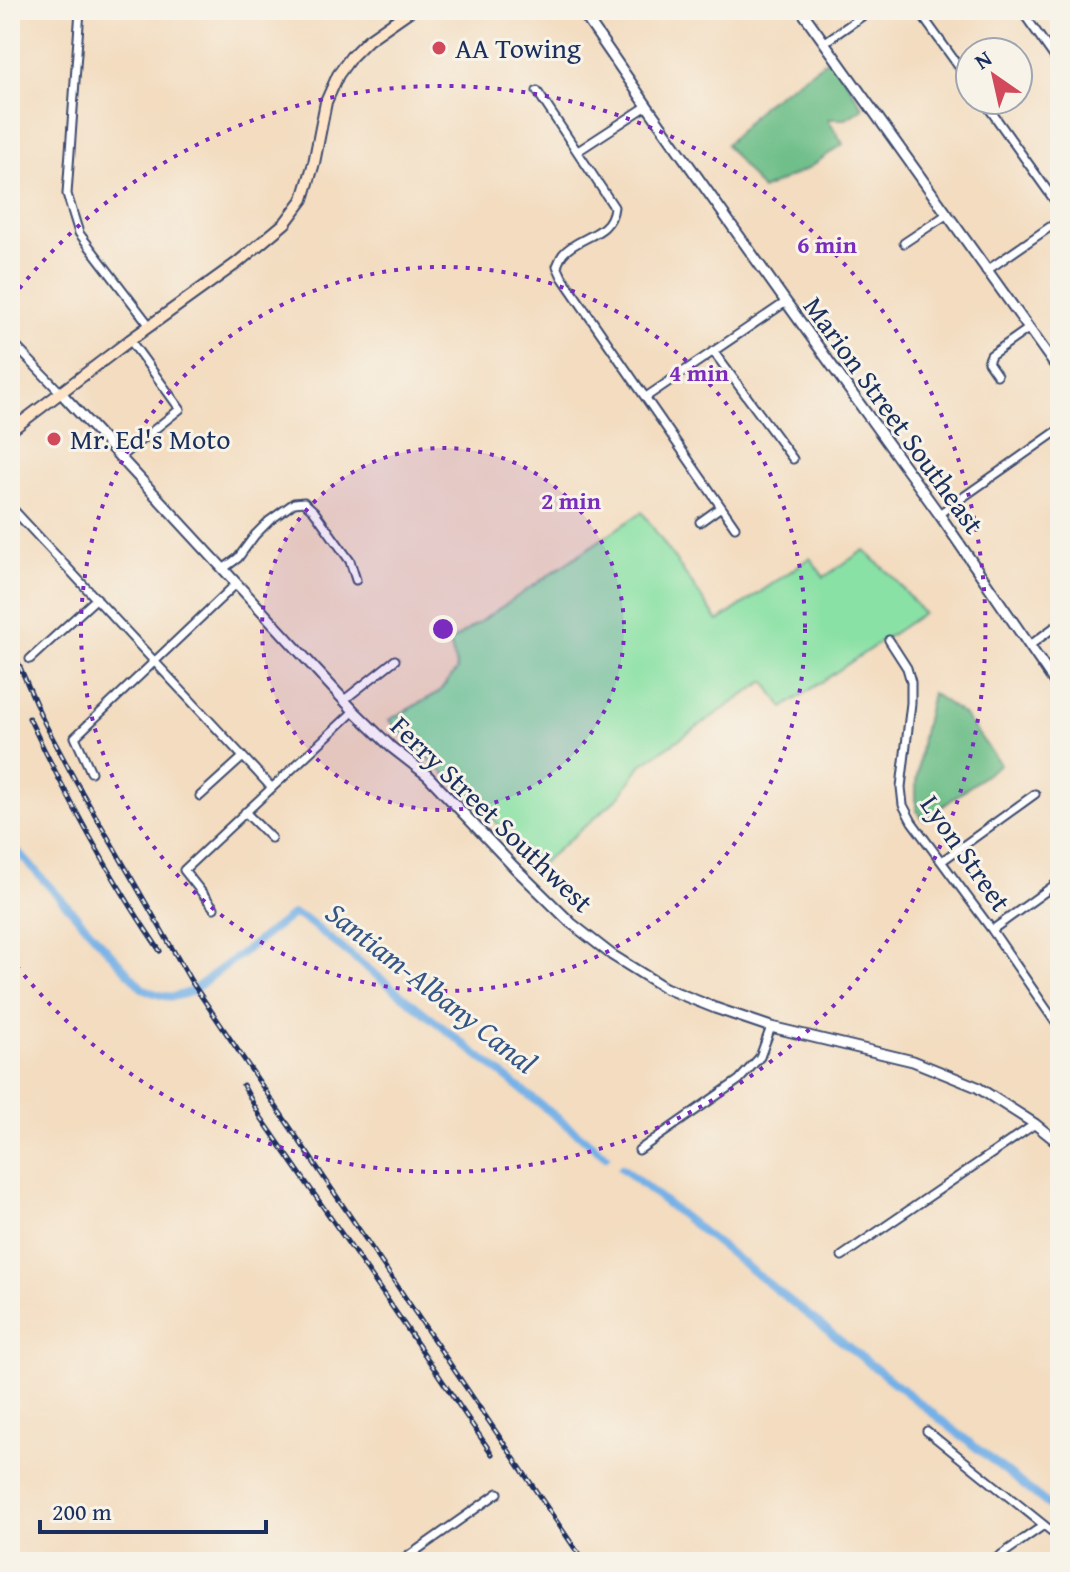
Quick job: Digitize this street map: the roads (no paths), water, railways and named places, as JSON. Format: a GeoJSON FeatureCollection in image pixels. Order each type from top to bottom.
{"type":"FeatureCollection","features":[{"type":"Feature","properties":{"kind":"main road"},"geometry":{"type":"LineString","coordinates":[[10,431],[237,263],[285,223],[303,199],[326,102],[338,75],[368,40],[411,10]]}},
{"type":"Feature","properties":{"kind":"street"},"geometry":{"type":"LineString","coordinates":[[80,10],[67,194],[79,233],[150,326]]}},
{"type":"Feature","properties":{"kind":"street"},"geometry":{"type":"LineString","coordinates":[[801,10],[1060,372]]}},
{"type":"Feature","properties":{"kind":"street"},"geometry":{"type":"LineString","coordinates":[[825,42],[871,10]]}},
{"type":"Feature","properties":{"kind":"street"},"geometry":{"type":"LineString","coordinates":[[918,10],[954,60]]}},
{"type":"Feature","properties":{"kind":"street"},"geometry":{"type":"LineString","coordinates":[[1021,10],[1060,65]]}},
{"type":"Feature","properties":{"kind":"street","name":"Marion Street Southeast"},"geometry":{"type":"LineString","coordinates":[[583,11],[1060,690]]}},
{"type":"Feature","properties":{"kind":"street"},"geometry":{"type":"LineString","coordinates":[[537,91],[614,207],[613,218],[607,225],[564,253],[557,266],[735,527]]}},
{"type":"Feature","properties":{"kind":"street"},"geometry":{"type":"LineString","coordinates":[[578,151],[647,106]]}},
{"type":"Feature","properties":{"kind":"street"},"geometry":{"type":"LineString","coordinates":[[994,116],[1060,208]]}},
{"type":"Feature","properties":{"kind":"street"},"geometry":{"type":"LineString","coordinates":[[904,243],[946,215]]}},
{"type":"Feature","properties":{"kind":"street"},"geometry":{"type":"LineString","coordinates":[[986,271],[1060,220]]}},
{"type":"Feature","properties":{"kind":"street"},"geometry":{"type":"LineString","coordinates":[[646,397],[786,302]]}},
{"type":"Feature","properties":{"kind":"street"},"geometry":{"type":"LineString","coordinates":[[997,375],[988,362],[991,355],[1028,329]]}},
{"type":"Feature","properties":{"kind":"street","name":"Ferry Street Southwest"},"geometry":{"type":"LineString","coordinates":[[10,340],[354,711],[391,747],[427,775],[571,923],[612,955],[670,990],[715,1008],[771,1027],[913,1061],[980,1088],[1060,1144]]}},
{"type":"Feature","properties":{"kind":"street"},"geometry":{"type":"LineString","coordinates":[[120,457],[180,409],[130,340]]}},
{"type":"Feature","properties":{"kind":"street"},"geometry":{"type":"LineString","coordinates":[[713,351],[793,459]]}},
{"type":"Feature","properties":{"kind":"street"},"geometry":{"type":"LineString","coordinates":[[939,514],[1060,429]]}},
{"type":"Feature","properties":{"kind":"street"},"geometry":{"type":"LineString","coordinates":[[223,569],[238,558],[269,521],[294,503],[304,502],[350,561],[356,580]]}},
{"type":"Feature","properties":{"kind":"street"},"geometry":{"type":"LineString","coordinates":[[10,506],[272,788]]}},
{"type":"Feature","properties":{"kind":"street"},"geometry":{"type":"LineString","coordinates":[[700,522],[721,507]]}},
{"type":"Feature","properties":{"kind":"street"},"geometry":{"type":"LineString","coordinates":[[91,772],[75,737],[236,584]]}},
{"type":"Feature","properties":{"kind":"street"},"geometry":{"type":"LineString","coordinates":[[30,659],[97,598]]}},
{"type":"Feature","properties":{"kind":"street"},"geometry":{"type":"LineString","coordinates":[[1029,646],[1060,623]]}},
{"type":"Feature","properties":{"kind":"street","name":"Lyon Street"},"geometry":{"type":"LineString","coordinates":[[889,640],[907,668],[911,682],[901,787],[903,805],[1060,1029]]}},
{"type":"Feature","properties":{"kind":"street"},"geometry":{"type":"LineString","coordinates":[[344,700],[395,660]]}},
{"type":"Feature","properties":{"kind":"street"},"geometry":{"type":"LineString","coordinates":[[214,908],[184,870],[354,711]]}},
{"type":"Feature","properties":{"kind":"street"},"geometry":{"type":"LineString","coordinates":[[200,796],[243,757]]}},
{"type":"Feature","properties":{"kind":"street"},"geometry":{"type":"LineString","coordinates":[[942,861],[1035,794]]}},
{"type":"Feature","properties":{"kind":"street"},"geometry":{"type":"LineString","coordinates":[[245,812],[271,838]]}},
{"type":"Feature","properties":{"kind":"street"},"geometry":{"type":"LineString","coordinates":[[992,930],[1060,881]]}},
{"type":"Feature","properties":{"kind":"street"},"geometry":{"type":"LineString","coordinates":[[639,1150],[739,1080],[760,1057],[771,1027]]}},
{"type":"Feature","properties":{"kind":"street"},"geometry":{"type":"LineString","coordinates":[[842,1256],[1035,1124]]}},
{"type":"Feature","properties":{"kind":"street"},"geometry":{"type":"LineString","coordinates":[[927,1431],[1060,1538]]}},
{"type":"Feature","properties":{"kind":"street"},"geometry":{"type":"LineString","coordinates":[[400,1562],[498,1493]]}},
{"type":"Feature","properties":{"kind":"street"},"geometry":{"type":"LineString","coordinates":[[991,1562],[1044,1525]]}},
{"type":"Feature","properties":{"kind":"waterway","name":"Santiam-Albany Canal"},"geometry":{"type":"LineString","coordinates":[[10,843],[142,988],[161,995],[178,996],[192,991],[293,914],[305,919],[606,1156]]}},
{"type":"Feature","properties":{"kind":"waterway","name":"Santiam-Albany Canal"},"geometry":{"type":"LineString","coordinates":[[622,1168],[1060,1514]]}},
{"type":"Feature","properties":{"kind":"railway"},"geometry":{"type":"LineString","coordinates":[[10,644],[43,720],[76,782],[191,981],[586,1562]]}},
{"type":"Feature","properties":{"kind":"railway"},"geometry":{"type":"LineString","coordinates":[[29,718],[90,837],[160,951]]}},
{"type":"Feature","properties":{"kind":"railway"},"geometry":{"type":"LineString","coordinates":[[243,1085],[260,1116],[492,1454]]}},
{"type":"Feature","properties":{"kind":"place","name":"AA Towing"},"geometry":{"type":"Point","coordinates":[439,48]}},
{"type":"Feature","properties":{"kind":"place","name":"Mr. Ed's Moto"},"geometry":{"type":"Point","coordinates":[54,439]}}]}
